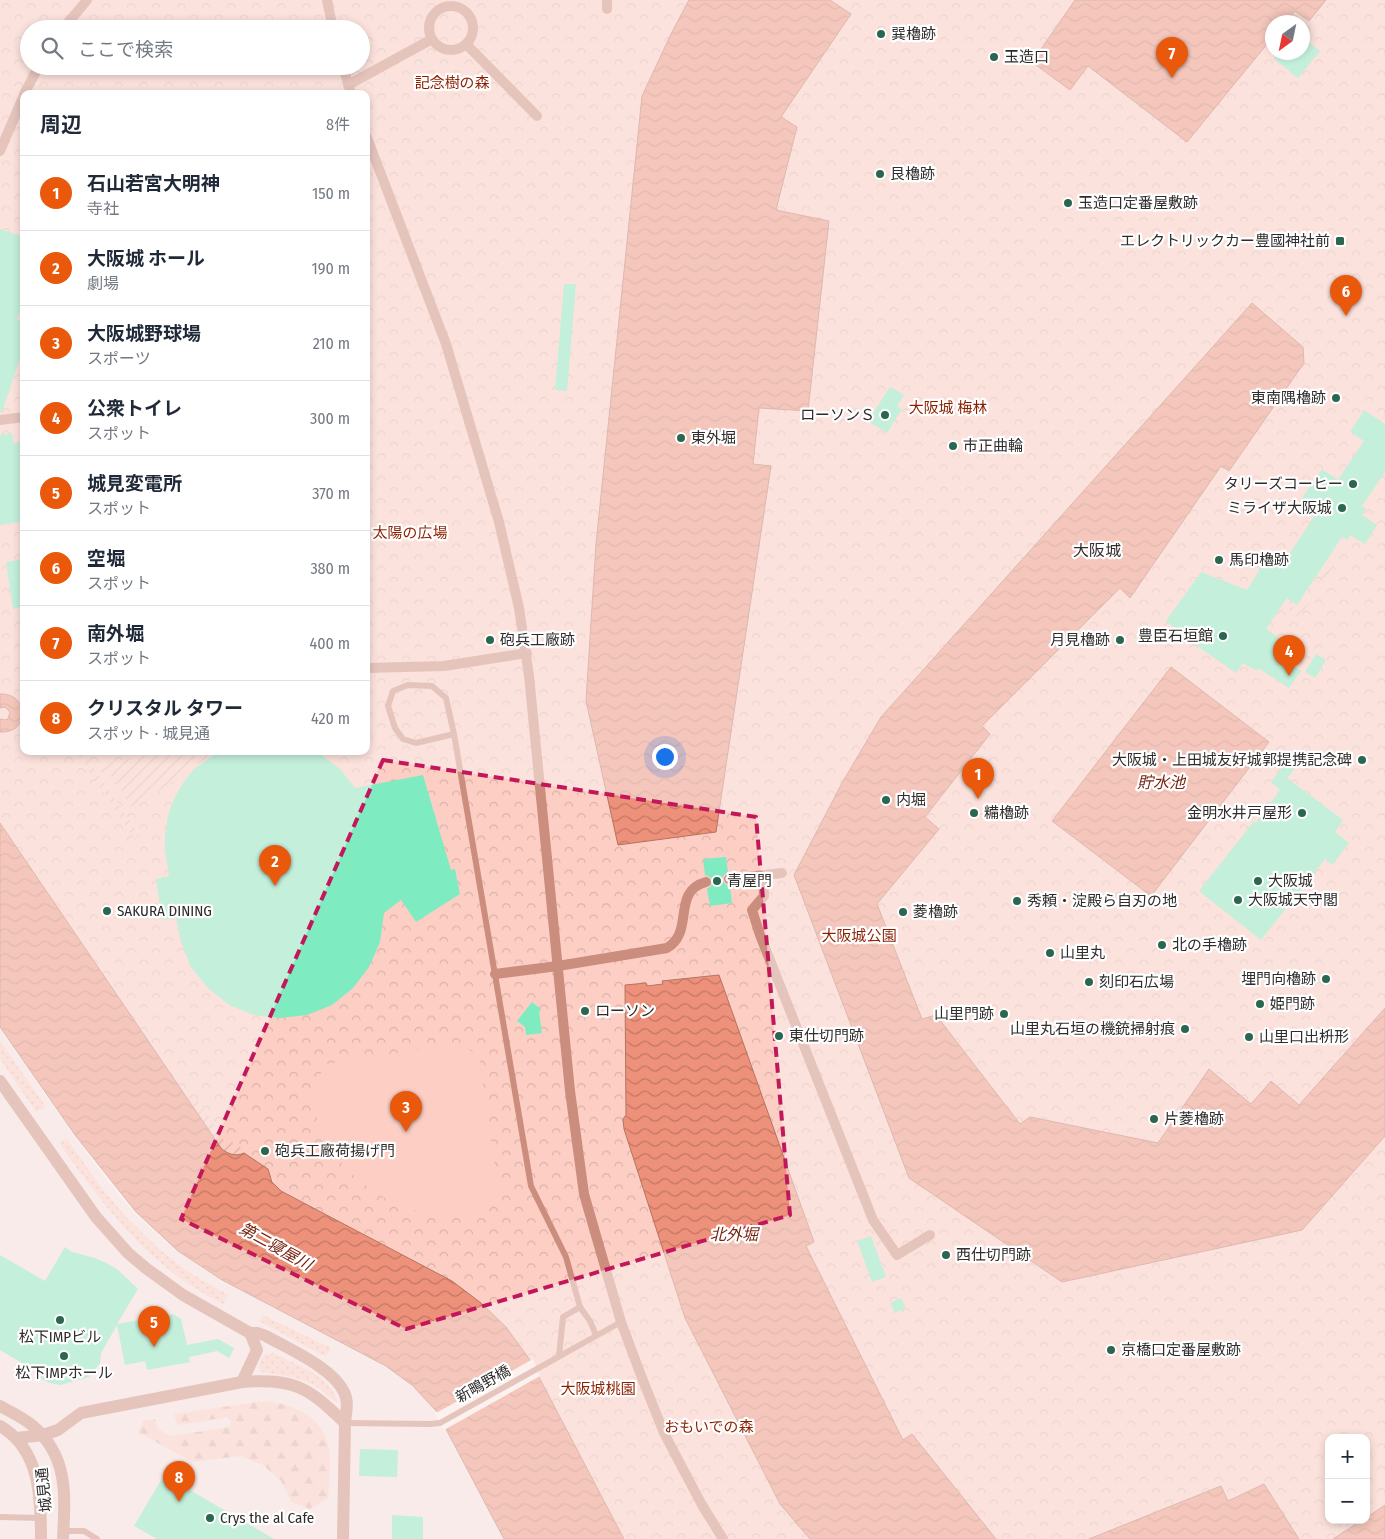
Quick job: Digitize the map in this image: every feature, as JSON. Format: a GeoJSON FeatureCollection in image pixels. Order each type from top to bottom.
{"type":"FeatureCollection","features":[{"type":"Feature","properties":{"kind":"street"},"geometry":{"type":"LineString","coordinates":[[70,20],[87,0]]}},
{"type":"Feature","properties":{"kind":"street"},"geometry":{"type":"LineString","coordinates":[[327,0],[332,20]]}},
{"type":"Feature","properties":{"kind":"street"},"geometry":{"type":"LineString","coordinates":[[460,4],[471,20],[473,29],[471,37],[466,44],[457,49],[447,50],[438,46],[432,39],[429,30],[434,14],[441,9],[460,4]]}},
{"type":"Feature","properties":{"kind":"street"},"geometry":{"type":"LineString","coordinates":[[346,75],[350,90],[432,39]]}},
{"type":"Feature","properties":{"kind":"street"},"geometry":{"type":"LineString","coordinates":[[466,44],[537,116]]}},
{"type":"Feature","properties":{"kind":"street"},"geometry":{"type":"LineString","coordinates":[[26,90],[34,75]]}},
{"type":"Feature","properties":{"kind":"street"},"geometry":{"type":"LineString","coordinates":[[0,151],[20,104]]}},
{"type":"Feature","properties":{"kind":"street"},"geometry":{"type":"LineString","coordinates":[[370,144],[446,344],[499,522],[519,608],[527,653],[570,1091],[584,1194],[621,1322],[664,1432],[702,1505],[723,1539]]}},
{"type":"Feature","properties":{"kind":"street"},"geometry":{"type":"LineString","coordinates":[[0,420],[20,418]]}},
{"type":"Feature","properties":{"kind":"street"},"geometry":{"type":"LineString","coordinates":[[370,668],[444,666],[527,653]]}},
{"type":"Feature","properties":{"kind":"street"},"geometry":{"type":"LineString","coordinates":[[729,879],[782,873]]}},
{"type":"Feature","properties":{"kind":"street"},"geometry":{"type":"LineString","coordinates":[[763,874],[764,896],[752,910],[760,935],[873,1220],[897,1255],[930,1235]]}},
{"type":"Feature","properties":{"kind":"street"},"geometry":{"type":"LineString","coordinates":[[495,974],[558,966],[667,948],[674,944],[681,934],[688,895],[699,884],[706,882]]}},
{"type":"Feature","properties":{"kind":"street"},"geometry":{"type":"LineString","coordinates":[[0,1081],[96,1217],[128,1253],[183,1295],[250,1334],[257,1350],[242,1382]]}},
{"type":"Feature","properties":{"kind":"street"},"geometry":{"type":"LineString","coordinates":[[250,1334],[258,1333],[266,1336],[322,1368],[334,1377],[345,1392],[347,1404],[343,1538]]}},
{"type":"Feature","properties":{"kind":"street"},"geometry":{"type":"LineString","coordinates":[[17,1438],[43,1435],[58,1430],[81,1413],[242,1382],[264,1380],[294,1385],[322,1402],[345,1423]]}},
{"type":"Feature","properties":{"kind":"street","name":"城見通"},"geometry":{"type":"LineString","coordinates":[[0,1406],[32,1425],[43,1435],[54,1453],[62,1471],[64,1492],[63,1535]]}},
{"type":"Feature","properties":{"kind":"street","name":"城見通"},"geometry":{"type":"LineString","coordinates":[[0,1426],[17,1438],[26,1451],[34,1469],[40,1491],[41,1539]]}},
{"type":"Feature","properties":{"kind":"lane"},"geometry":{"type":"LineString","coordinates":[[454,734],[416,743],[403,739],[395,728],[388,706],[393,691],[408,685],[432,686],[446,698],[454,734],[531,1186],[566,1257],[580,1307],[596,1335]]}},
{"type":"Feature","properties":{"kind":"lane"},"geometry":{"type":"LineString","coordinates":[[559,1356],[563,1317],[580,1307]]}},
{"type":"Feature","properties":{"kind":"lane","name":"新鴫野橋"},"geometry":{"type":"LineString","coordinates":[[345,1423],[440,1423],[621,1322]]}},
{"type":"Feature","properties":{"kind":"lane"},"geometry":{"type":"LineString","coordinates":[[0,1517],[41,1518]]}},
{"type":"Feature","properties":{"kind":"lane"},"geometry":{"type":"LineString","coordinates":[[63,1535],[84,1531],[97,1539]]}},
{"type":"Feature","properties":{"kind":"highlighted area"},"geometry":{"type":"Polygon","coordinates":[[[383,760],[756,817],[790,1215],[406,1329],[181,1219],[383,760]]]}},
{"type":"Feature","properties":{"kind":"shaded area"},"geometry":{"type":"Polygon","coordinates":[[[0,1029],[109,1183],[134,1213],[157,1234],[178,1252],[222,1281],[386,1366],[421,1394],[446,1429],[504,1539],[0,1539],[0,1029]]]}},
{"type":"Feature","properties":{"kind":"green space","name":"大阪城公園"},"geometry":{"type":"Polygon","coordinates":[[[0,0],[1385,0],[1385,1539],[624,1539],[530,1360],[506,1327],[316,1209],[281,1191],[275,1186],[269,1172],[221,1148],[0,823],[0,0]]]}},
{"type":"Feature","properties":{"kind":"green space"},"geometry":{"type":"Polygon","coordinates":[[[1333,560],[1333,567],[1298,617],[1290,611],[1286,603],[1299,611],[1333,560]]]}},
{"type":"Feature","properties":{"kind":"green space"},"geometry":{"type":"Polygon","coordinates":[[[78,755],[85,755],[140,836],[135,839],[78,755]]]}},
{"type":"Feature","properties":{"kind":"green space"},"geometry":{"type":"Polygon","coordinates":[[[148,755],[211,755],[133,808],[102,764],[148,755]]]}},
{"type":"Feature","properties":{"kind":"green space"},"geometry":{"type":"Polygon","coordinates":[[[0,1041],[46,1107],[36,1112],[0,1059],[0,1041]]]}},
{"type":"Feature","properties":{"kind":"green space"},"geometry":{"type":"Polygon","coordinates":[[[460,1043],[479,1057],[499,1196],[485,1215],[454,1217],[424,1213],[396,1203],[370,1189],[349,1170],[331,1147],[318,1120],[310,1089],[327,1064],[460,1043]]]}},
{"type":"Feature","properties":{"kind":"green space"},"geometry":{"type":"Polygon","coordinates":[[[194,1095],[227,1145],[232,1142],[245,1150],[244,1153],[239,1155],[232,1154],[221,1147],[189,1098],[194,1095]]]}},
{"type":"Feature","properties":{"kind":"green space"},"geometry":{"type":"Polygon","coordinates":[[[67,1139],[103,1190],[128,1219],[159,1249],[187,1271],[228,1295],[223,1304],[173,1273],[131,1234],[94,1191],[59,1143],[67,1139]]]}},
{"type":"Feature","properties":{"kind":"green space"},"geometry":{"type":"Polygon","coordinates":[[[263,1315],[331,1348],[326,1357],[259,1321],[263,1315]]]}},
{"type":"Feature","properties":{"kind":"green space"},"geometry":{"type":"Polygon","coordinates":[[[273,1353],[312,1372],[320,1378],[334,1393],[338,1403],[319,1388],[305,1381],[261,1372],[260,1361],[264,1355],[273,1353]]]}},
{"type":"Feature","properties":{"kind":"green space"},"geometry":{"type":"Polygon","coordinates":[[[262,1401],[283,1404],[302,1412],[319,1425],[324,1434],[330,1457],[328,1498],[310,1509],[291,1502],[281,1481],[263,1465],[241,1456],[192,1462],[138,1432],[144,1420],[155,1419],[158,1429],[171,1436],[229,1427],[231,1422],[227,1417],[180,1425],[177,1424],[174,1414],[262,1401]]]}},
{"type":"Feature","properties":{"kind":"water","name":"東外堀"},"geometry":{"type":"Polygon","coordinates":[[[689,0],[830,0],[851,14],[781,117],[797,127],[776,210],[829,221],[808,411],[759,408],[753,464],[771,466],[716,832],[618,845],[586,701],[596,544],[642,96],[689,0]]]}},
{"type":"Feature","properties":{"kind":"water"},"geometry":{"type":"Polygon","coordinates":[[[1075,0],[1326,0],[1310,20],[1310,15],[1301,15],[1295,11],[1291,15],[1265,15],[1265,47],[1187,142],[1088,66],[1070,90],[1032,62],[1075,0]]]}},
{"type":"Feature","properties":{"kind":"water","name":"内堀"},"geometry":{"type":"Polygon","coordinates":[[[1252,303],[1303,347],[1304,363],[1229,471],[1221,466],[1130,598],[1120,588],[982,726],[990,734],[925,817],[939,829],[877,904],[922,1019],[936,1015],[1020,1124],[1030,1117],[1158,1143],[1209,1069],[1251,1104],[1271,1081],[1299,1105],[1385,1008],[1385,1136],[1302,1230],[1062,1282],[909,1178],[794,875],[842,783],[881,717],[1252,303]]]}},
{"type":"Feature","properties":{"kind":"water","name":"貯水池"},"geometry":{"type":"Polygon","coordinates":[[[1171,667],[1269,742],[1151,896],[1052,821],[1171,667]]]}},
{"type":"Feature","properties":{"kind":"water"},"geometry":{"type":"Polygon","coordinates":[[[0,694],[10,695],[17,700],[20,704],[20,722],[17,727],[10,731],[0,732],[0,719],[8,719],[10,712],[5,707],[0,708],[0,694]]]}},
{"type":"Feature","properties":{"kind":"water","name":"第二寝屋川"},"geometry":{"type":"Polygon","coordinates":[[[0,823],[221,1148],[232,1154],[244,1153],[268,1169],[272,1182],[281,1191],[452,1281],[481,1303],[506,1327],[530,1360],[624,1539],[504,1539],[437,1412],[413,1386],[386,1366],[222,1280],[178,1251],[136,1212],[75,1135],[0,1027],[0,823]]]}},
{"type":"Feature","properties":{"kind":"water","name":"北外堀"},"geometry":{"type":"Polygon","coordinates":[[[719,975],[814,1242],[806,1246],[903,1440],[912,1434],[996,1539],[810,1539],[780,1504],[685,1318],[624,1129],[623,1119],[626,1115],[625,985],[646,983],[647,986],[663,984],[662,981],[719,975]]]}},
{"type":"Feature","properties":{"kind":"water"},"geometry":{"type":"Polygon","coordinates":[[[1264,1484],[1299,1539],[1089,1539],[1221,1486],[1228,1501],[1264,1484]]]}},
{"type":"Feature","properties":{"kind":"water"},"geometry":{"type":"Polygon","coordinates":[[[1385,1505],[1385,1539],[1333,1539],[1356,1524],[1370,1524],[1370,1515],[1385,1505]]]}},
{"type":"Feature","properties":{"kind":"pier"},"geometry":{"type":"Polygon","coordinates":[[[533,1359],[540,1376],[444,1430],[434,1412],[438,1412],[533,1359]]]}},
{"type":"Feature","properties":{"kind":"building"},"geometry":{"type":"Polygon","coordinates":[[[1310,43],[1320,51],[1298,78],[1275,60],[1310,60],[1310,43]]]}},
{"type":"Feature","properties":{"kind":"building"},"geometry":{"type":"Polygon","coordinates":[[[0,229],[20,236],[20,311],[17,320],[20,321],[20,358],[2,412],[0,412],[0,229]]]}},
{"type":"Feature","properties":{"kind":"building"},"geometry":{"type":"Polygon","coordinates":[[[564,284],[576,284],[567,391],[555,390],[564,284]]]}},
{"type":"Feature","properties":{"kind":"building","name":"ローソンＳ"},"geometry":{"type":"Polygon","coordinates":[[[890,387],[904,395],[897,406],[902,409],[887,433],[868,421],[890,387]]]}},
{"type":"Feature","properties":{"kind":"building"},"geometry":{"type":"Polygon","coordinates":[[[1364,410],[1385,424],[1385,472],[1362,506],[1366,509],[1362,515],[1377,525],[1365,544],[1350,535],[1347,540],[1342,537],[1297,605],[1287,598],[1266,629],[1280,639],[1272,652],[1301,671],[1289,688],[1258,668],[1257,671],[1243,663],[1236,673],[1166,621],[1201,572],[1247,590],[1268,556],[1282,565],[1317,512],[1300,501],[1322,469],[1338,480],[1364,441],[1350,432],[1364,410]]]}},
{"type":"Feature","properties":{"kind":"building"},"geometry":{"type":"Polygon","coordinates":[[[12,433],[14,444],[20,443],[20,522],[0,525],[0,435],[12,433]]]}},
{"type":"Feature","properties":{"kind":"building"},"geometry":{"type":"Polygon","coordinates":[[[20,560],[20,608],[13,609],[6,562],[20,560]]]}},
{"type":"Feature","properties":{"kind":"building"},"geometry":{"type":"Polygon","coordinates":[[[1316,654],[1326,660],[1315,678],[1305,672],[1316,654]]]}},
{"type":"Feature","properties":{"kind":"building"},"geometry":{"type":"Polygon","coordinates":[[[213,755],[321,755],[340,769],[355,788],[423,775],[451,870],[455,869],[460,894],[416,922],[401,900],[384,913],[380,942],[369,967],[353,988],[332,1005],[307,1015],[280,1018],[254,1015],[229,1005],[208,988],[191,967],[181,942],[176,918],[162,920],[156,879],[169,876],[165,851],[168,816],[174,799],[194,769],[213,755]]]}},
{"type":"Feature","properties":{"kind":"building"},"geometry":{"type":"Polygon","coordinates":[[[1287,761],[1296,767],[1287,778],[1343,820],[1335,832],[1349,843],[1332,865],[1325,859],[1261,940],[1199,891],[1254,821],[1256,823],[1280,790],[1271,782],[1287,761]]]}},
{"type":"Feature","properties":{"kind":"building","name":"青屋門"},"geometry":{"type":"Polygon","coordinates":[[[726,857],[728,872],[723,876],[722,880],[726,885],[730,886],[732,903],[710,906],[707,889],[713,882],[710,877],[705,875],[703,859],[726,857]]]}},
{"type":"Feature","properties":{"kind":"building"},"geometry":{"type":"Polygon","coordinates":[[[532,1002],[541,1009],[539,1012],[542,1033],[526,1035],[525,1027],[517,1021],[532,1002]]]}},
{"type":"Feature","properties":{"kind":"building"},"geometry":{"type":"Polygon","coordinates":[[[871,1236],[886,1277],[872,1282],[857,1241],[871,1236]]]}},
{"type":"Feature","properties":{"kind":"building","name":"松下IMPビル"},"geometry":{"type":"Polygon","coordinates":[[[65,1247],[72,1252],[95,1258],[117,1269],[138,1289],[117,1324],[173,1314],[181,1319],[187,1345],[218,1339],[234,1348],[229,1358],[217,1351],[189,1357],[190,1362],[147,1370],[145,1361],[125,1365],[117,1325],[101,1353],[100,1363],[89,1377],[60,1385],[41,1379],[34,1370],[0,1350],[0,1255],[45,1281],[65,1247]]]}},
{"type":"Feature","properties":{"kind":"building"},"geometry":{"type":"Polygon","coordinates":[[[901,1298],[906,1308],[895,1313],[890,1303],[901,1298]]]}},
{"type":"Feature","properties":{"kind":"building"},"geometry":{"type":"Polygon","coordinates":[[[360,1449],[398,1450],[397,1477],[359,1476],[360,1449]]]}},
{"type":"Feature","properties":{"kind":"building"},"geometry":{"type":"Polygon","coordinates":[[[164,1475],[274,1539],[157,1539],[134,1526],[164,1475]]]}},
{"type":"Feature","properties":{"kind":"building"},"geometry":{"type":"Polygon","coordinates":[[[392,1515],[423,1517],[423,1539],[392,1539],[392,1515]]]}},
{"type":"Feature","properties":{"kind":"place","name":"巽櫓跡"},"geometry":{"type":"Point","coordinates":[881,34]}},
{"type":"Feature","properties":{"kind":"place","name":"玉造口"},"geometry":{"type":"Point","coordinates":[994,57]}},
{"type":"Feature","properties":{"kind":"place","name":"南外堀"},"geometry":{"type":"Point","coordinates":[1172,78]}},
{"type":"Feature","properties":{"kind":"place","name":"艮櫓跡"},"geometry":{"type":"Point","coordinates":[880,174]}},
{"type":"Feature","properties":{"kind":"place","name":"玉造口定番屋敷跡"},"geometry":{"type":"Point","coordinates":[1068,203]}},
{"type":"Feature","properties":{"kind":"place","name":"エレクトリックカー豊國神社前"},"geometry":{"type":"Point","coordinates":[1340,241]}},
{"type":"Feature","properties":{"kind":"place","name":"空堀"},"geometry":{"type":"Point","coordinates":[1346,316]}},
{"type":"Feature","properties":{"kind":"place","name":"東南隅櫓跡"},"geometry":{"type":"Point","coordinates":[1336,398]}},
{"type":"Feature","properties":{"kind":"place","name":"ローソンＳ"},"geometry":{"type":"Point","coordinates":[885,415]}},
{"type":"Feature","properties":{"kind":"place","name":"東外堀"},"geometry":{"type":"Point","coordinates":[681,438]}},
{"type":"Feature","properties":{"kind":"place","name":"市正曲輪"},"geometry":{"type":"Point","coordinates":[953,446]}},
{"type":"Feature","properties":{"kind":"place","name":"タリーズコーヒー"},"geometry":{"type":"Point","coordinates":[1353,484]}},
{"type":"Feature","properties":{"kind":"place","name":"ミライザ大阪城"},"geometry":{"type":"Point","coordinates":[1342,508]}},
{"type":"Feature","properties":{"kind":"place","name":"馬印櫓跡"},"geometry":{"type":"Point","coordinates":[1219,560]}},
{"type":"Feature","properties":{"kind":"place","name":"豊臣石垣館"},"geometry":{"type":"Point","coordinates":[1223,636]}},
{"type":"Feature","properties":{"kind":"place","name":"砲兵工廠跡"},"geometry":{"type":"Point","coordinates":[490,640]}},
{"type":"Feature","properties":{"kind":"place","name":"月見櫓跡"},"geometry":{"type":"Point","coordinates":[1120,640]}},
{"type":"Feature","properties":{"kind":"place","name":"公衆トイレ"},"geometry":{"type":"Point","coordinates":[1289,676]}},
{"type":"Feature","properties":{"kind":"place","name":"大阪城・上田城友好城郭提携記念碑"},"geometry":{"type":"Point","coordinates":[1362,760]}},
{"type":"Feature","properties":{"kind":"place","name":"石山若宮大明神"},"geometry":{"type":"Point","coordinates":[978,799]}},
{"type":"Feature","properties":{"kind":"place","name":"内堀"},"geometry":{"type":"Point","coordinates":[886,800]}},
{"type":"Feature","properties":{"kind":"place","name":"糒櫓跡"},"geometry":{"type":"Point","coordinates":[974,813]}},
{"type":"Feature","properties":{"kind":"place","name":"金明水井戸屋形"},"geometry":{"type":"Point","coordinates":[1302,813]}},
{"type":"Feature","properties":{"kind":"place","name":"青屋門"},"geometry":{"type":"Point","coordinates":[717,881]}},
{"type":"Feature","properties":{"kind":"place","name":"大阪城"},"geometry":{"type":"Point","coordinates":[1258,881]}},
{"type":"Feature","properties":{"kind":"place","name":"大阪城 ホール"},"geometry":{"type":"Point","coordinates":[275,886]}},
{"type":"Feature","properties":{"kind":"place","name":"大阪城天守閣"},"geometry":{"type":"Point","coordinates":[1238,900]}},
{"type":"Feature","properties":{"kind":"place","name":"秀頼・淀殿ら自刃の地"},"geometry":{"type":"Point","coordinates":[1017,901]}},
{"type":"Feature","properties":{"kind":"place","name":"SAKURA DINING"},"geometry":{"type":"Point","coordinates":[107,911]}},
{"type":"Feature","properties":{"kind":"place","name":"菱櫓跡"},"geometry":{"type":"Point","coordinates":[903,912]}},
{"type":"Feature","properties":{"kind":"place","name":"北の手櫓跡"},"geometry":{"type":"Point","coordinates":[1162,945]}},
{"type":"Feature","properties":{"kind":"place","name":"山里丸"},"geometry":{"type":"Point","coordinates":[1050,953]}},
{"type":"Feature","properties":{"kind":"place","name":"埋門向櫓跡"},"geometry":{"type":"Point","coordinates":[1326,979]}},
{"type":"Feature","properties":{"kind":"place","name":"刻印石広場"},"geometry":{"type":"Point","coordinates":[1089,982]}},
{"type":"Feature","properties":{"kind":"place","name":"姫門跡"},"geometry":{"type":"Point","coordinates":[1260,1004]}},
{"type":"Feature","properties":{"kind":"place","name":"ローソン"},"geometry":{"type":"Point","coordinates":[585,1011]}},
{"type":"Feature","properties":{"kind":"place","name":"山里門跡"},"geometry":{"type":"Point","coordinates":[1004,1014]}},
{"type":"Feature","properties":{"kind":"place","name":"山里丸石垣の機銃掃射痕"},"geometry":{"type":"Point","coordinates":[1185,1029]}},
{"type":"Feature","properties":{"kind":"place","name":"東仕切門跡"},"geometry":{"type":"Point","coordinates":[779,1036]}},
{"type":"Feature","properties":{"kind":"place","name":"山里口出枡形"},"geometry":{"type":"Point","coordinates":[1249,1037]}},
{"type":"Feature","properties":{"kind":"place","name":"片菱櫓跡"},"geometry":{"type":"Point","coordinates":[1154,1119]}},
{"type":"Feature","properties":{"kind":"place","name":"大阪城野球場"},"geometry":{"type":"Point","coordinates":[406,1132]}},
{"type":"Feature","properties":{"kind":"place","name":"砲兵工廠荷揚げ門"},"geometry":{"type":"Point","coordinates":[265,1151]}},
{"type":"Feature","properties":{"kind":"place","name":"西仕切門跡"},"geometry":{"type":"Point","coordinates":[946,1255]}},
{"type":"Feature","properties":{"kind":"place","name":"松下IMPビル"},"geometry":{"type":"Point","coordinates":[60,1320]}},
{"type":"Feature","properties":{"kind":"place","name":"城見変電所"},"geometry":{"type":"Point","coordinates":[154,1347]}},
{"type":"Feature","properties":{"kind":"place","name":"京橋口定番屋敷跡"},"geometry":{"type":"Point","coordinates":[1111,1350]}},
{"type":"Feature","properties":{"kind":"place","name":"松下IMPホール"},"geometry":{"type":"Point","coordinates":[64,1356]}},
{"type":"Feature","properties":{"kind":"place","name":"クリスタル タワー"},"geometry":{"type":"Point","coordinates":[179,1502]}},
{"type":"Feature","properties":{"kind":"place","name":"Crys the al Cafe"},"geometry":{"type":"Point","coordinates":[210,1518]}},
{"type":"Feature","properties":{"kind":"district","name":"大阪城"},"geometry":{"type":"Point","coordinates":[1097,550]}},
{"type":"Feature","properties":{"kind":"park label","name":"記念樹の森"},"geometry":{"type":"Point","coordinates":[452,83]}},
{"type":"Feature","properties":{"kind":"park label","name":"大阪城 梅林"},"geometry":{"type":"Point","coordinates":[948,408]}},
{"type":"Feature","properties":{"kind":"park label","name":"太陽の広場"},"geometry":{"type":"Point","coordinates":[410,533]}},
{"type":"Feature","properties":{"kind":"park label","name":"大阪城桃園"},"geometry":{"type":"Point","coordinates":[598,1389]}},
{"type":"Feature","properties":{"kind":"park label","name":"おもいでの森"},"geometry":{"type":"Point","coordinates":[709,1427]}}]}
